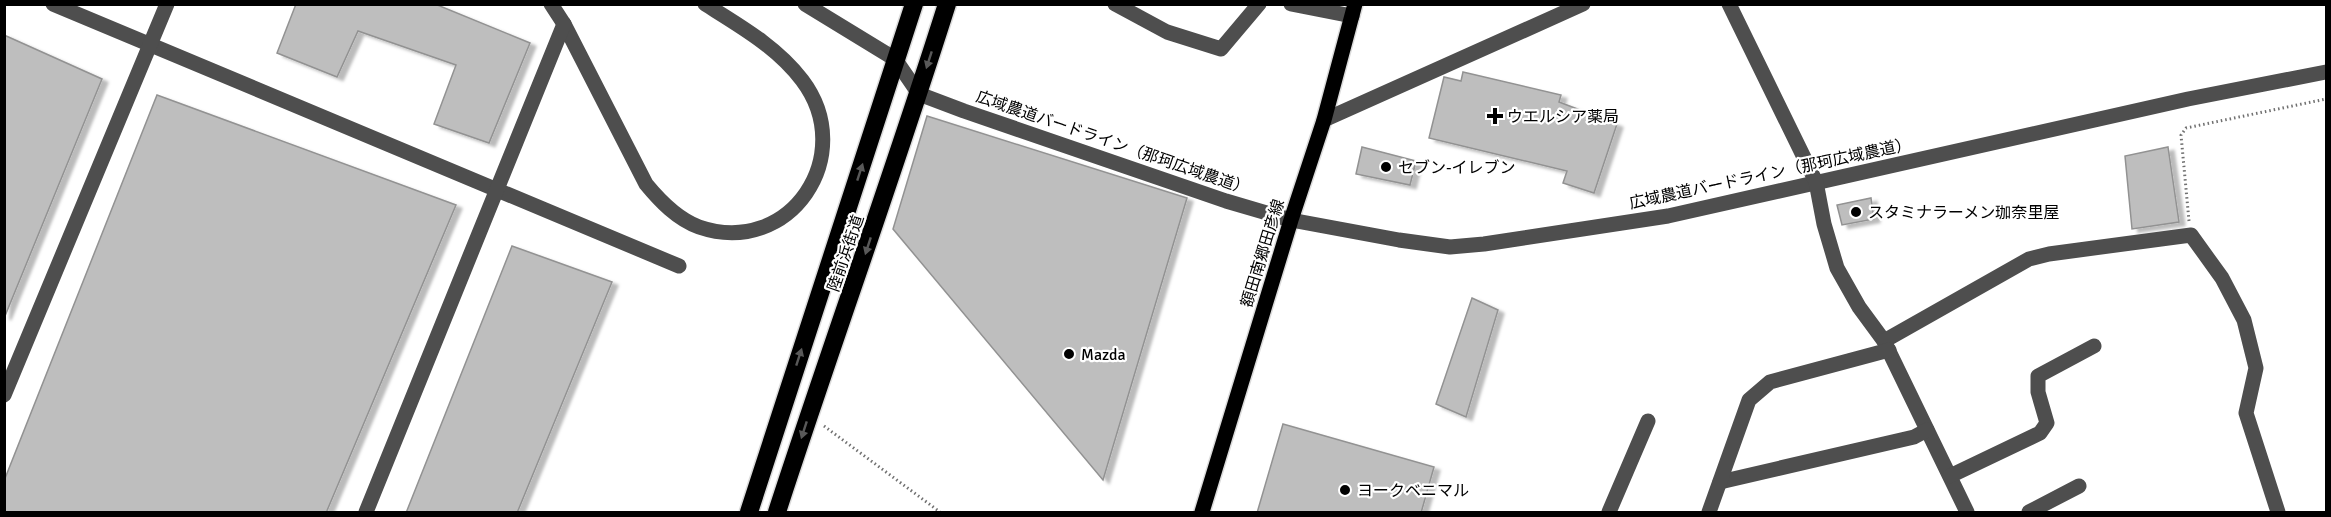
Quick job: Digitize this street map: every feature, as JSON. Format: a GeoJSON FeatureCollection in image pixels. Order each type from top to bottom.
{"type":"FeatureCollection","features":[{"type":"Feature","properties":{"kind":"highway","name":"陸前浜街道"},"geometry":{"type":"LineString","coordinates":[[749,513],[914,4]]}},
{"type":"Feature","properties":{"kind":"highway","name":"陸前浜街道"},"geometry":{"type":"LineString","coordinates":[[777,513],[809,414],[862,265],[947,4]]}},
{"type":"Feature","properties":{"kind":"main road","name":"額田南郷田彦線"},"geometry":{"type":"LineString","coordinates":[[1202,513],[1291,220],[1324,120],[1353,10]]}},
{"type":"Feature","properties":{"kind":"street"},"geometry":{"type":"LineString","coordinates":[[53,4],[679,266]]}},
{"type":"Feature","properties":{"kind":"street"},"geometry":{"type":"LineString","coordinates":[[4,395],[166,4]]}},
{"type":"Feature","properties":{"kind":"street"},"geometry":{"type":"LineString","coordinates":[[550,4],[564,24],[646,184],[661,202],[678,216],[698,226],[719,231],[738,232],[760,228],[778,221],[798,205],[810,189],[823,156],[824,136],[820,118],[815,100],[790,66],[766,45],[705,4]]}},
{"type":"Feature","properties":{"kind":"street"},"geometry":{"type":"LineString","coordinates":[[805,4],[895,59],[919,94]]}},
{"type":"Feature","properties":{"kind":"street"},"geometry":{"type":"LineString","coordinates":[[1115,4],[1167,32],[1221,49],[1259,4]]}},
{"type":"Feature","properties":{"kind":"street"},"geometry":{"type":"LineString","coordinates":[[1291,4],[1353,10]]}},
{"type":"Feature","properties":{"kind":"street"},"geometry":{"type":"LineString","coordinates":[[1324,120],[1582,4]]}},
{"type":"Feature","properties":{"kind":"street"},"geometry":{"type":"LineString","coordinates":[[1729,4],[1816,182],[1824,224],[1837,268],[1860,307],[1887,345],[1950,476],[1964,512]]}},
{"type":"Feature","properties":{"kind":"street"},"geometry":{"type":"LineString","coordinates":[[366,513],[564,24]]}},
{"type":"Feature","properties":{"kind":"street","name":"広域農道バードライン（那珂広域農道）"},"geometry":{"type":"LineString","coordinates":[[919,94],[1216,197],[1291,220],[1450,247],[1484,244],[1668,216],[2188,99],[2326,72]]}},
{"type":"Feature","properties":{"kind":"street"},"geometry":{"type":"LineString","coordinates":[[1709,513],[1749,400],[1770,382],[1887,345],[2029,259],[2049,254],[2191,235],[2222,278],[2244,320],[2256,368],[2246,413],[2278,513]]}},
{"type":"Feature","properties":{"kind":"street"},"geometry":{"type":"LineString","coordinates":[[1950,476],[2040,433],[2047,423],[2038,392],[2038,376],[2094,346]]}},
{"type":"Feature","properties":{"kind":"street"},"geometry":{"type":"LineString","coordinates":[[1609,513],[1648,421]]}},
{"type":"Feature","properties":{"kind":"street"},"geometry":{"type":"LineString","coordinates":[[1720,482],[1914,436],[1927,430]]}},
{"type":"Feature","properties":{"kind":"street"},"geometry":{"type":"LineString","coordinates":[[2029,513],[2079,486]]}},
{"type":"Feature","properties":{"kind":"path"},"geometry":{"type":"LineString","coordinates":[[2191,235],[2181,135],[2186,128],[2326,99]]}},
{"type":"Feature","properties":{"kind":"path"},"geometry":{"type":"LineString","coordinates":[[809,414],[940,513]]}},
{"type":"Feature","properties":{"kind":"building"},"geometry":{"type":"Polygon","coordinates":[[[296,4],[435,4],[530,43],[489,143],[434,124],[456,65],[358,31],[337,77],[277,53],[296,4]]]}},
{"type":"Feature","properties":{"kind":"building"},"geometry":{"type":"Polygon","coordinates":[[[4,35],[102,79],[5,316],[4,316],[4,35]]]}},
{"type":"Feature","properties":{"kind":"building","name":"ウエルシア薬局"},"geometry":{"type":"Polygon","coordinates":[[[1463,72],[1561,95],[1559,102],[1617,124],[1594,193],[1563,183],[1567,171],[1429,138],[1444,77],[1461,81],[1463,72]]]}},
{"type":"Feature","properties":{"kind":"building"},"geometry":{"type":"Polygon","coordinates":[[[157,95],[456,205],[326,513],[4,513],[4,481],[157,95]]]}},
{"type":"Feature","properties":{"kind":"building","name":"Mazda"},"geometry":{"type":"Polygon","coordinates":[[[927,116],[1187,198],[1103,480],[893,229],[927,116]]]}},
{"type":"Feature","properties":{"kind":"building","name":"セブン-イレブン"},"geometry":{"type":"Polygon","coordinates":[[[1362,147],[1416,161],[1410,185],[1356,174],[1362,147]]]}},
{"type":"Feature","properties":{"kind":"building"},"geometry":{"type":"Polygon","coordinates":[[[2168,147],[2179,222],[2132,229],[2125,156],[2168,147]]]}},
{"type":"Feature","properties":{"kind":"building","name":"スタミナラーメン珈奈里屋"},"geometry":{"type":"Polygon","coordinates":[[[1871,198],[1874,219],[1842,225],[1837,205],[1871,198]]]}},
{"type":"Feature","properties":{"kind":"building"},"geometry":{"type":"Polygon","coordinates":[[[512,246],[612,282],[517,513],[406,513],[512,246]]]}},
{"type":"Feature","properties":{"kind":"building"},"geometry":{"type":"Polygon","coordinates":[[[1472,298],[1498,310],[1466,417],[1436,404],[1472,298]]]}},
{"type":"Feature","properties":{"kind":"building","name":"ヨークベニマル"},"geometry":{"type":"Polygon","coordinates":[[[1283,424],[1434,467],[1421,513],[1257,513],[1283,424]]]}},
{"type":"Feature","properties":{"kind":"place","name":"ウエルシア薬局"},"geometry":{"type":"Point","coordinates":[1495,116]}},
{"type":"Feature","properties":{"kind":"place","name":"セブン-イレブン"},"geometry":{"type":"Point","coordinates":[1386,167]}},
{"type":"Feature","properties":{"kind":"place","name":"スタミナラーメン珈奈里屋"},"geometry":{"type":"Point","coordinates":[1856,212]}},
{"type":"Feature","properties":{"kind":"place","name":"Mazda"},"geometry":{"type":"Point","coordinates":[1069,354]}},
{"type":"Feature","properties":{"kind":"place","name":"ヨークベニマル"},"geometry":{"type":"Point","coordinates":[1345,490]}}]}
